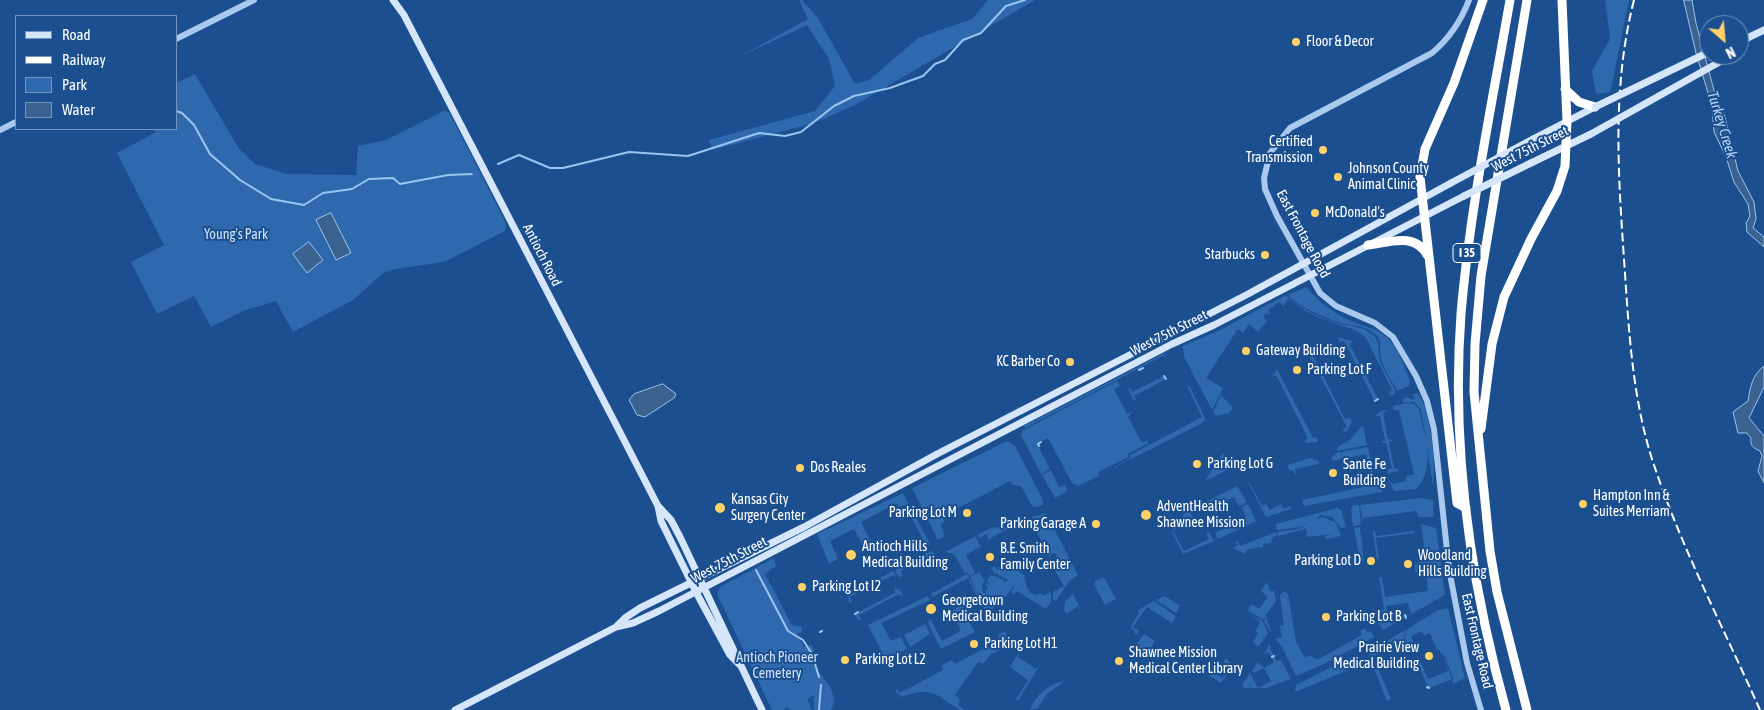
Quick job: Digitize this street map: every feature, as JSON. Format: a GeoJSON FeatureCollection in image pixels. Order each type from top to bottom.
{"type":"FeatureCollection","features":[{"type":"Feature","properties":{"kind":"highway"},"geometry":{"type":"LineString","coordinates":[[1466,508],[1457,503],[1420,176],[1423,155],[1454,83],[1483,0]]}},
{"type":"Feature","properties":{"kind":"highway","name":"I 35"},"geometry":{"type":"LineString","coordinates":[[1506,710],[1476,587],[1460,448],[1459,397],[1462,307],[1472,218],[1510,0]]}},
{"type":"Feature","properties":{"kind":"highway","name":"I 35"},"geometry":{"type":"LineString","coordinates":[[1527,0],[1481,276],[1474,392],[1497,592],[1506,636],[1527,710]]}},
{"type":"Feature","properties":{"kind":"highway"},"geometry":{"type":"LineString","coordinates":[[1479,448],[1492,344],[1500,310],[1512,276],[1560,184],[1565,166],[1567,122],[1562,0]]}},
{"type":"Feature","properties":{"kind":"highway"},"geometry":{"type":"LineString","coordinates":[[1565,88],[1575,100],[1595,107]]}},
{"type":"Feature","properties":{"kind":"highway"},"geometry":{"type":"LineString","coordinates":[[1368,245],[1410,240],[1424,248],[1428,256]]}},
{"type":"Feature","properties":{"kind":"main road","name":"Antioch Road"},"geometry":{"type":"LineString","coordinates":[[393,0],[404,15],[658,506],[671,520],[735,650],[762,710]]}},
{"type":"Feature","properties":{"kind":"main road","name":"Antioch Road"},"geometry":{"type":"LineString","coordinates":[[401,0],[404,15]]}},
{"type":"Feature","properties":{"kind":"main road"},"geometry":{"type":"LineString","coordinates":[[1749,38],[1764,30]]}},
{"type":"Feature","properties":{"kind":"main road","name":"West 75th Street"},"geometry":{"type":"LineString","coordinates":[[616,627],[624,618],[640,608],[804,527],[937,454],[1302,264],[1421,198],[1595,107],[1699,57]]}},
{"type":"Feature","properties":{"kind":"main road","name":"West 75th Street"},"geometry":{"type":"LineString","coordinates":[[455,710],[616,627],[633,623],[705,588],[810,531],[894,490],[1308,274],[1591,134],[1714,65]]}},
{"type":"Feature","properties":{"kind":"main road","name":"Antioch Road"},"geometry":{"type":"LineString","coordinates":[[658,506],[661,521],[696,592],[730,655],[740,664]]}},
{"type":"Feature","properties":{"kind":"street"},"geometry":{"type":"LineString","coordinates":[[178,38],[254,0]]}},
{"type":"Feature","properties":{"kind":"street","name":"East Frontage Road"},"geometry":{"type":"LineString","coordinates":[[1469,0],[1446,41],[1432,53],[1290,128],[1273,147],[1265,166],[1265,189],[1302,264],[1320,292],[1330,302],[1375,323],[1393,337],[1416,376],[1427,401],[1434,429],[1449,568],[1463,646],[1481,710]]}},
{"type":"Feature","properties":{"kind":"street"},"geometry":{"type":"LineString","coordinates":[[0,130],[15,122]]}},
{"type":"Feature","properties":{"kind":"green space"},"geometry":{"type":"Polygon","coordinates":[[[799,0],[802,0],[818,18],[855,84],[869,80],[918,38],[972,19],[988,0],[1035,0],[855,105],[814,123],[712,150],[709,140],[815,111],[835,86],[829,59],[807,25],[739,57],[808,19],[799,0]]]}},
{"type":"Feature","properties":{"kind":"green space"},"geometry":{"type":"Polygon","coordinates":[[[1605,0],[1629,0],[1610,92],[1596,94],[1592,71],[1610,39],[1605,0]]]}},
{"type":"Feature","properties":{"kind":"green space","name":"Young's Park"},"geometry":{"type":"Polygon","coordinates":[[[195,74],[239,149],[255,164],[287,174],[356,175],[358,146],[386,140],[444,111],[449,112],[506,223],[505,231],[444,262],[395,269],[383,273],[353,300],[293,332],[276,301],[243,311],[211,327],[194,296],[157,314],[131,262],[164,245],[117,153],[156,132],[155,130],[178,130],[178,82],[195,74]]]}},
{"type":"Feature","properties":{"kind":"green space"},"geometry":{"type":"Polygon","coordinates":[[[1306,287],[1337,314],[1378,331],[1387,337],[1399,355],[1410,380],[1409,386],[1397,391],[1382,363],[1380,343],[1375,334],[1366,328],[1340,323],[1316,313],[1291,299],[1288,295],[1306,287]]]}},
{"type":"Feature","properties":{"kind":"green space"},"geometry":{"type":"Polygon","coordinates":[[[1286,295],[1295,303],[1325,319],[1361,328],[1374,336],[1378,345],[1380,361],[1396,393],[1392,396],[1389,394],[1392,390],[1366,338],[1351,329],[1314,315],[1300,308],[1288,299],[1283,306],[1279,302],[1268,310],[1270,315],[1266,313],[1263,318],[1267,321],[1258,332],[1249,324],[1243,333],[1238,329],[1206,378],[1223,388],[1212,410],[1184,357],[1183,346],[1218,331],[1286,295]]]}},
{"type":"Feature","properties":{"kind":"green space"},"geometry":{"type":"Polygon","coordinates":[[[1338,337],[1352,341],[1350,345],[1378,399],[1374,400],[1344,341],[1339,342],[1338,337]]]}},
{"type":"Feature","properties":{"kind":"green space"},"geometry":{"type":"Polygon","coordinates":[[[1168,353],[1025,428],[1024,426],[1168,353]]]}},
{"type":"Feature","properties":{"kind":"green space"},"geometry":{"type":"Polygon","coordinates":[[[1312,354],[1345,419],[1350,418],[1352,422],[1346,432],[1342,430],[1347,427],[1309,355],[1312,354]]]}},
{"type":"Feature","properties":{"kind":"green space"},"geometry":{"type":"Polygon","coordinates":[[[1277,369],[1313,438],[1317,437],[1318,442],[1306,443],[1305,440],[1308,438],[1276,375],[1272,377],[1277,369]]]}},
{"type":"Feature","properties":{"kind":"green space"},"geometry":{"type":"Polygon","coordinates":[[[1164,376],[1166,379],[1134,396],[1136,400],[1134,401],[1128,389],[1130,388],[1132,392],[1164,376]]]}},
{"type":"Feature","properties":{"kind":"green space"},"geometry":{"type":"Polygon","coordinates":[[[1117,381],[1120,386],[1114,389],[1127,414],[1132,412],[1128,417],[1142,443],[1147,440],[1149,443],[1128,454],[1129,457],[1098,472],[1099,476],[1078,486],[1072,483],[1048,438],[1037,444],[1050,469],[1041,474],[1021,435],[1022,431],[1117,381]]]}},
{"type":"Feature","properties":{"kind":"green space"},"geometry":{"type":"Polygon","coordinates":[[[1189,385],[1205,418],[1204,422],[1102,474],[1131,458],[1130,455],[1202,417],[1187,386],[1189,385]]]}},
{"type":"Feature","properties":{"kind":"green space"},"geometry":{"type":"Polygon","coordinates":[[[1417,393],[1426,410],[1429,423],[1434,465],[1433,485],[1421,409],[1414,402],[1404,403],[1402,400],[1407,397],[1413,400],[1415,397],[1412,395],[1417,393]]]}},
{"type":"Feature","properties":{"kind":"green space"},"geometry":{"type":"Polygon","coordinates":[[[1221,395],[1233,408],[1229,413],[1216,416],[1213,412],[1221,395]]]}},
{"type":"Feature","properties":{"kind":"green space"},"geometry":{"type":"Polygon","coordinates":[[[1414,404],[1419,409],[1426,440],[1426,472],[1416,489],[1394,491],[1389,480],[1393,484],[1406,481],[1406,476],[1414,474],[1399,410],[1394,410],[1393,406],[1414,404]]]}},
{"type":"Feature","properties":{"kind":"green space"},"geometry":{"type":"Polygon","coordinates":[[[1384,410],[1387,411],[1383,413],[1388,439],[1394,440],[1389,442],[1394,468],[1399,469],[1398,471],[1388,473],[1387,470],[1392,468],[1386,443],[1380,442],[1385,440],[1380,416],[1374,416],[1384,410]]]}},
{"type":"Feature","properties":{"kind":"green space"},"geometry":{"type":"Polygon","coordinates":[[[1363,425],[1367,445],[1337,451],[1338,447],[1350,440],[1363,425]]]}},
{"type":"Feature","properties":{"kind":"green space"},"geometry":{"type":"Polygon","coordinates":[[[1007,441],[1015,446],[1043,500],[1043,505],[1032,506],[1021,486],[1013,485],[1010,481],[943,516],[945,520],[941,525],[945,536],[938,540],[912,488],[1007,441]]]}},
{"type":"Feature","properties":{"kind":"green space"},"geometry":{"type":"Polygon","coordinates":[[[1368,447],[1372,466],[1369,466],[1366,454],[1332,461],[1332,457],[1336,453],[1368,447]]]}},
{"type":"Feature","properties":{"kind":"green space"},"geometry":{"type":"Polygon","coordinates":[[[1223,453],[1231,468],[1205,481],[1223,453]]]}},
{"type":"Feature","properties":{"kind":"green space"},"geometry":{"type":"Polygon","coordinates":[[[1310,458],[1318,461],[1319,464],[1295,469],[1297,477],[1293,470],[1290,471],[1287,465],[1310,458]]]}},
{"type":"Feature","properties":{"kind":"green space"},"geometry":{"type":"Polygon","coordinates":[[[1370,469],[1372,469],[1376,485],[1382,484],[1382,492],[1304,506],[1302,500],[1373,485],[1370,469]]]}},
{"type":"Feature","properties":{"kind":"green space"},"geometry":{"type":"Polygon","coordinates":[[[1051,470],[1059,487],[1065,485],[1067,489],[1066,492],[1055,498],[1042,475],[1051,470]]]}},
{"type":"Feature","properties":{"kind":"green space"},"geometry":{"type":"Polygon","coordinates":[[[1248,482],[1262,506],[1266,504],[1270,510],[1281,504],[1284,509],[1290,506],[1291,509],[1266,517],[1248,482]]]}},
{"type":"Feature","properties":{"kind":"green space"},"geometry":{"type":"Polygon","coordinates":[[[1237,486],[1247,502],[1239,506],[1234,497],[1204,512],[1197,510],[1196,507],[1237,486]]]}},
{"type":"Feature","properties":{"kind":"green space"},"geometry":{"type":"Polygon","coordinates":[[[903,493],[929,545],[921,548],[926,545],[905,505],[899,507],[897,503],[861,522],[870,541],[862,543],[854,529],[830,541],[838,559],[829,564],[817,534],[903,493]]]}},
{"type":"Feature","properties":{"kind":"green space"},"geometry":{"type":"Polygon","coordinates":[[[1421,498],[1433,500],[1433,517],[1419,517],[1416,511],[1363,518],[1363,525],[1360,505],[1421,498]]]}},
{"type":"Feature","properties":{"kind":"green space"},"geometry":{"type":"Polygon","coordinates":[[[1248,504],[1256,521],[1218,539],[1215,533],[1246,517],[1242,507],[1248,504]]]}},
{"type":"Feature","properties":{"kind":"green space"},"geometry":{"type":"Polygon","coordinates":[[[1353,505],[1359,505],[1361,525],[1353,526],[1351,509],[1353,505]]]}},
{"type":"Feature","properties":{"kind":"green space"},"geometry":{"type":"Polygon","coordinates":[[[1188,508],[1194,520],[1173,531],[1184,551],[1209,539],[1206,533],[1209,532],[1214,541],[1183,554],[1172,532],[1188,508]]]}},
{"type":"Feature","properties":{"kind":"green space"},"geometry":{"type":"Polygon","coordinates":[[[1337,508],[1341,510],[1346,527],[1341,528],[1332,517],[1321,515],[1301,527],[1277,530],[1276,524],[1337,508]]]}},
{"type":"Feature","properties":{"kind":"green space"},"geometry":{"type":"Polygon","coordinates":[[[1046,513],[1078,575],[1069,581],[1056,601],[1053,600],[1053,592],[1064,586],[1055,571],[1061,568],[1062,564],[1057,560],[1056,553],[1051,554],[1050,558],[1032,523],[1034,521],[1032,517],[1046,513]]]}},
{"type":"Feature","properties":{"kind":"green space"},"geometry":{"type":"Polygon","coordinates":[[[1323,517],[1336,523],[1341,536],[1325,539],[1325,536],[1333,534],[1307,537],[1306,529],[1278,536],[1277,532],[1299,529],[1316,518],[1323,517]]]}},
{"type":"Feature","properties":{"kind":"green space"},"geometry":{"type":"Polygon","coordinates":[[[1421,524],[1436,528],[1445,595],[1406,617],[1406,615],[1411,614],[1408,603],[1386,606],[1387,611],[1379,612],[1384,609],[1379,577],[1382,577],[1385,597],[1428,591],[1426,571],[1415,572],[1415,564],[1422,561],[1425,553],[1421,524]]]}},
{"type":"Feature","properties":{"kind":"green space"},"geometry":{"type":"Polygon","coordinates":[[[1015,525],[989,539],[989,542],[987,534],[979,538],[977,535],[991,528],[1015,525]]]}},
{"type":"Feature","properties":{"kind":"green space"},"geometry":{"type":"Polygon","coordinates":[[[1360,527],[1364,561],[1360,561],[1354,528],[1360,527]]]}},
{"type":"Feature","properties":{"kind":"green space"},"geometry":{"type":"Polygon","coordinates":[[[1375,531],[1376,536],[1414,531],[1415,533],[1376,538],[1379,559],[1377,559],[1373,532],[1369,532],[1375,531]]]}},
{"type":"Feature","properties":{"kind":"green space"},"geometry":{"type":"Polygon","coordinates":[[[1276,532],[1277,536],[1273,537],[1271,543],[1263,544],[1263,547],[1248,549],[1245,554],[1233,548],[1238,545],[1235,542],[1238,540],[1240,546],[1276,532]]]}},
{"type":"Feature","properties":{"kind":"green space"},"geometry":{"type":"Polygon","coordinates":[[[976,536],[979,544],[982,546],[966,555],[975,573],[969,576],[968,572],[965,573],[954,554],[945,552],[976,536]]]}},
{"type":"Feature","properties":{"kind":"green space"},"geometry":{"type":"Polygon","coordinates":[[[931,551],[935,554],[933,560],[928,557],[901,571],[902,575],[899,578],[895,570],[931,551]]]}},
{"type":"Feature","properties":{"kind":"green space","name":"Antioch Pioneer Cemetery"},"geometry":{"type":"Polygon","coordinates":[[[774,558],[776,566],[765,574],[792,625],[802,627],[802,632],[797,634],[804,647],[811,645],[814,650],[812,662],[828,684],[834,697],[834,704],[831,710],[814,710],[814,695],[807,699],[812,710],[790,710],[787,707],[784,710],[772,710],[717,594],[720,587],[774,558]]]}},
{"type":"Feature","properties":{"kind":"green space"},"geometry":{"type":"Polygon","coordinates":[[[1010,560],[1012,567],[1024,575],[1030,592],[1037,595],[1041,593],[1042,596],[1051,592],[1051,602],[1046,609],[1017,591],[1014,594],[1011,593],[1016,583],[1002,601],[998,598],[996,601],[987,595],[984,589],[986,591],[988,588],[985,583],[990,585],[987,581],[991,575],[1004,580],[1004,583],[1007,580],[1011,582],[994,572],[991,568],[995,566],[998,571],[998,567],[1010,560]]]}},
{"type":"Feature","properties":{"kind":"green space"},"geometry":{"type":"Polygon","coordinates":[[[893,571],[897,578],[894,575],[850,597],[852,602],[849,603],[848,595],[893,571]]]}},
{"type":"Feature","properties":{"kind":"green space"},"geometry":{"type":"Polygon","coordinates":[[[979,572],[985,581],[982,585],[983,592],[997,603],[992,610],[998,614],[990,621],[970,577],[979,572]]]}},
{"type":"Feature","properties":{"kind":"green space"},"geometry":{"type":"Polygon","coordinates":[[[967,574],[979,599],[960,610],[961,613],[954,617],[951,611],[977,597],[968,578],[933,598],[931,594],[967,574]]]}},
{"type":"Feature","properties":{"kind":"green space"},"geometry":{"type":"Polygon","coordinates":[[[1102,578],[1105,579],[1116,599],[1105,605],[1094,584],[1095,581],[1102,578]]]}},
{"type":"Feature","properties":{"kind":"green space"},"geometry":{"type":"Polygon","coordinates":[[[1267,582],[1270,591],[1274,591],[1276,601],[1266,615],[1271,633],[1264,621],[1266,616],[1263,620],[1248,610],[1252,604],[1259,609],[1268,597],[1261,591],[1267,582]]]}},
{"type":"Feature","properties":{"kind":"green space"},"geometry":{"type":"Polygon","coordinates":[[[894,588],[900,590],[904,597],[899,594],[859,615],[861,620],[858,620],[855,614],[895,593],[894,588]]]}},
{"type":"Feature","properties":{"kind":"green space"},"geometry":{"type":"Polygon","coordinates":[[[1284,591],[1288,594],[1296,642],[1305,658],[1310,655],[1317,660],[1362,635],[1360,631],[1365,628],[1367,632],[1371,631],[1374,637],[1324,664],[1296,676],[1282,647],[1275,639],[1282,637],[1280,626],[1284,625],[1280,596],[1284,591]]]}},
{"type":"Feature","properties":{"kind":"green space"},"geometry":{"type":"Polygon","coordinates":[[[1073,594],[1079,606],[1066,614],[1064,610],[1065,601],[1073,594]]]}},
{"type":"Feature","properties":{"kind":"green space"},"geometry":{"type":"Polygon","coordinates":[[[928,596],[930,600],[881,623],[891,641],[901,637],[907,649],[886,660],[868,625],[928,596]]]}},
{"type":"Feature","properties":{"kind":"green space"},"geometry":{"type":"Polygon","coordinates":[[[1165,596],[1180,606],[1176,613],[1156,600],[1165,596]]]}},
{"type":"Feature","properties":{"kind":"green space"},"geometry":{"type":"Polygon","coordinates":[[[1154,601],[1176,616],[1172,623],[1147,607],[1133,627],[1139,631],[1136,635],[1131,626],[1139,613],[1138,610],[1154,601]]]}},
{"type":"Feature","properties":{"kind":"green space"},"geometry":{"type":"Polygon","coordinates":[[[1448,608],[1465,678],[1453,684],[1452,681],[1454,680],[1444,655],[1442,655],[1439,649],[1437,650],[1430,633],[1424,636],[1422,631],[1411,636],[1414,645],[1411,647],[1412,653],[1405,639],[1406,630],[1436,611],[1448,608]]]}},
{"type":"Feature","properties":{"kind":"green space"},"geometry":{"type":"Polygon","coordinates":[[[965,613],[975,632],[941,649],[928,624],[930,618],[942,641],[961,631],[955,618],[965,613]]]}},
{"type":"Feature","properties":{"kind":"green space"},"geometry":{"type":"Polygon","coordinates":[[[1249,613],[1263,622],[1268,633],[1258,647],[1253,642],[1258,633],[1256,631],[1260,622],[1249,613]]]}},
{"type":"Feature","properties":{"kind":"green space"},"geometry":{"type":"Polygon","coordinates":[[[1405,615],[1406,617],[1400,620],[1400,616],[1405,615]]]}},
{"type":"Feature","properties":{"kind":"green space"},"geometry":{"type":"Polygon","coordinates":[[[1383,619],[1385,623],[1399,621],[1383,630],[1378,623],[1379,620],[1383,619]]]}},
{"type":"Feature","properties":{"kind":"green space"},"geometry":{"type":"Polygon","coordinates":[[[925,624],[930,634],[910,647],[904,635],[925,624]]]}},
{"type":"Feature","properties":{"kind":"green space"},"geometry":{"type":"Polygon","coordinates":[[[1405,630],[1404,640],[1407,643],[1395,648],[1391,647],[1388,640],[1405,630]]]}},
{"type":"Feature","properties":{"kind":"green space"},"geometry":{"type":"Polygon","coordinates":[[[1005,631],[1010,646],[991,654],[983,664],[978,662],[955,695],[960,700],[958,705],[965,710],[960,710],[932,693],[920,692],[901,697],[895,691],[897,689],[900,693],[943,670],[942,665],[952,660],[955,664],[1000,640],[998,635],[1005,631]]]}},
{"type":"Feature","properties":{"kind":"green space"},"geometry":{"type":"Polygon","coordinates":[[[1144,634],[1155,641],[1147,654],[1135,646],[1144,634]]]}},
{"type":"Feature","properties":{"kind":"green space"},"geometry":{"type":"Polygon","coordinates":[[[1381,644],[1383,652],[1373,657],[1391,699],[1387,701],[1369,656],[1371,649],[1381,644]]]}},
{"type":"Feature","properties":{"kind":"green space"},"geometry":{"type":"Polygon","coordinates":[[[1269,645],[1272,646],[1270,648],[1276,661],[1281,660],[1291,679],[1266,688],[1258,688],[1271,681],[1264,668],[1274,662],[1269,652],[1264,654],[1269,645]]]}},
{"type":"Feature","properties":{"kind":"green space"},"geometry":{"type":"Polygon","coordinates":[[[1019,652],[1018,657],[1036,669],[1040,665],[1018,701],[1016,699],[1028,680],[1010,667],[1019,652]]]}},
{"type":"Feature","properties":{"kind":"green space"},"geometry":{"type":"Polygon","coordinates":[[[1223,657],[1214,673],[1223,678],[1230,667],[1223,662],[1226,658],[1233,666],[1221,683],[1206,673],[1209,669],[1214,672],[1223,657]]]}},
{"type":"Feature","properties":{"kind":"green space"},"geometry":{"type":"Polygon","coordinates":[[[1351,657],[1355,659],[1358,666],[1295,692],[1296,685],[1351,657]]]}},
{"type":"Feature","properties":{"kind":"green space"},"geometry":{"type":"Polygon","coordinates":[[[1419,657],[1428,679],[1448,671],[1443,657],[1452,679],[1430,688],[1428,687],[1416,659],[1419,657]]]}},
{"type":"Feature","properties":{"kind":"green space"},"geometry":{"type":"Polygon","coordinates":[[[1258,662],[1264,668],[1254,673],[1252,671],[1258,662]]]}},
{"type":"Feature","properties":{"kind":"green space"},"geometry":{"type":"Polygon","coordinates":[[[1250,673],[1258,688],[1244,688],[1242,685],[1250,673]]]}},
{"type":"Feature","properties":{"kind":"green space"},"geometry":{"type":"Polygon","coordinates":[[[1065,681],[1048,693],[1038,707],[1040,708],[1030,710],[1039,695],[1048,687],[1065,681]]]}},
{"type":"Feature","properties":{"kind":"water"},"geometry":{"type":"Polygon","coordinates":[[[1684,0],[1692,0],[1699,34],[1699,63],[1684,0]]]}},
{"type":"Feature","properties":{"kind":"water","name":"Turkey Creek"},"geometry":{"type":"Polygon","coordinates":[[[1700,65],[1707,65],[1715,94],[1725,117],[1738,171],[1754,202],[1756,219],[1753,228],[1764,237],[1764,247],[1747,232],[1746,223],[1750,216],[1748,204],[1734,182],[1726,157],[1714,132],[1712,106],[1700,65]]]}},
{"type":"Feature","properties":{"kind":"water"},"geometry":{"type":"Polygon","coordinates":[[[331,213],[351,253],[336,260],[316,220],[331,213]]]}},
{"type":"Feature","properties":{"kind":"water"},"geometry":{"type":"Polygon","coordinates":[[[309,242],[323,260],[307,273],[293,254],[309,242]]]}},
{"type":"Feature","properties":{"kind":"water"},"geometry":{"type":"Polygon","coordinates":[[[1764,366],[1764,387],[1749,418],[1764,436],[1764,483],[1758,471],[1762,456],[1760,451],[1752,446],[1751,438],[1747,433],[1738,433],[1733,412],[1748,401],[1754,378],[1764,366]]]}},
{"type":"Feature","properties":{"kind":"water"},"geometry":{"type":"Polygon","coordinates":[[[663,384],[676,394],[674,398],[645,417],[637,415],[629,400],[634,394],[663,384]]]}},
{"type":"Feature","properties":{"kind":"waterway"},"geometry":{"type":"LineString","coordinates":[[498,164],[519,155],[550,168],[563,168],[629,152],[688,156],[759,133],[785,136],[801,132],[834,106],[854,96],[890,88],[923,76],[935,64],[945,60],[963,40],[981,33],[1006,6],[1025,0]]}},
{"type":"Feature","properties":{"kind":"waterway"},"geometry":{"type":"LineString","coordinates":[[178,112],[182,113],[194,125],[210,154],[240,180],[271,199],[304,205],[323,193],[352,189],[369,179],[393,178],[400,184],[448,175],[472,174]]}},
{"type":"Feature","properties":{"kind":"waterway"},"geometry":{"type":"LineString","coordinates":[[1139,370],[1143,368]]}},
{"type":"Feature","properties":{"kind":"waterway"},"geometry":{"type":"LineString","coordinates":[[1039,446],[1038,444],[1041,442]]}},
{"type":"Feature","properties":{"kind":"waterway"},"geometry":{"type":"LineString","coordinates":[[756,570],[788,631],[803,640],[812,654],[819,677]]}},
{"type":"Feature","properties":{"kind":"waterway"},"geometry":{"type":"LineString","coordinates":[[990,621],[998,615]]}},
{"type":"Feature","properties":{"kind":"waterway"},"geometry":{"type":"LineString","coordinates":[[819,710],[821,685]]}},
{"type":"Feature","properties":{"kind":"railway"},"geometry":{"type":"LineString","coordinates":[[1634,0],[1622,65],[1619,161],[1630,340],[1637,393],[1648,445],[1667,502],[1692,562],[1760,710]]}},
{"type":"Feature","properties":{"kind":"place","name":"Floor & Decor"},"geometry":{"type":"Point","coordinates":[1296,42]}},
{"type":"Feature","properties":{"kind":"place","name":"Certified Transmission"},"geometry":{"type":"Point","coordinates":[1323,150]}},
{"type":"Feature","properties":{"kind":"place","name":"Johnson County Animal Clinic"},"geometry":{"type":"Point","coordinates":[1338,177]}},
{"type":"Feature","properties":{"kind":"place","name":"McDonald's"},"geometry":{"type":"Point","coordinates":[1315,213]}},
{"type":"Feature","properties":{"kind":"place","name":"Starbucks"},"geometry":{"type":"Point","coordinates":[1265,255]}},
{"type":"Feature","properties":{"kind":"place","name":"Gateway Building"},"geometry":{"type":"Point","coordinates":[1246,351]}},
{"type":"Feature","properties":{"kind":"place","name":"KC Barber Co"},"geometry":{"type":"Point","coordinates":[1070,362]}},
{"type":"Feature","properties":{"kind":"place","name":"Parking Lot F"},"geometry":{"type":"Point","coordinates":[1297,370]}},
{"type":"Feature","properties":{"kind":"place","name":"Parking Lot G"},"geometry":{"type":"Point","coordinates":[1197,464]}},
{"type":"Feature","properties":{"kind":"place","name":"Dos Reales"},"geometry":{"type":"Point","coordinates":[800,468]}},
{"type":"Feature","properties":{"kind":"place","name":"Sante Fe Building"},"geometry":{"type":"Point","coordinates":[1333,473]}},
{"type":"Feature","properties":{"kind":"place","name":"Hampton Inn & Suites Merriam"},"geometry":{"type":"Point","coordinates":[1583,504]}},
{"type":"Feature","properties":{"kind":"place","name":"Kansas City Surgery Center"},"geometry":{"type":"Point","coordinates":[720,508]}},
{"type":"Feature","properties":{"kind":"place","name":"Parking Lot M"},"geometry":{"type":"Point","coordinates":[967,513]}},
{"type":"Feature","properties":{"kind":"place","name":"AdventHealth Shawnee Mission"},"geometry":{"type":"Point","coordinates":[1146,515]}},
{"type":"Feature","properties":{"kind":"place","name":"Parking Garage A"},"geometry":{"type":"Point","coordinates":[1096,524]}},
{"type":"Feature","properties":{"kind":"place","name":"Antioch Hills Medical Building"},"geometry":{"type":"Point","coordinates":[851,555]}},
{"type":"Feature","properties":{"kind":"place","name":"B.E. Smith Family Center"},"geometry":{"type":"Point","coordinates":[990,557]}},
{"type":"Feature","properties":{"kind":"place","name":"Parking Lot D"},"geometry":{"type":"Point","coordinates":[1371,561]}},
{"type":"Feature","properties":{"kind":"place","name":"Woodland Hills Building"},"geometry":{"type":"Point","coordinates":[1408,564]}},
{"type":"Feature","properties":{"kind":"place","name":"Parking Lot I2"},"geometry":{"type":"Point","coordinates":[802,587]}},
{"type":"Feature","properties":{"kind":"place","name":"Georgetown Medical Building"},"geometry":{"type":"Point","coordinates":[931,609]}},
{"type":"Feature","properties":{"kind":"place","name":"Parking Lot B"},"geometry":{"type":"Point","coordinates":[1326,617]}},
{"type":"Feature","properties":{"kind":"place","name":"Parking Lot H1"},"geometry":{"type":"Point","coordinates":[974,644]}},
{"type":"Feature","properties":{"kind":"place","name":"Prairie View Medical Building"},"geometry":{"type":"Point","coordinates":[1429,656]}},
{"type":"Feature","properties":{"kind":"place","name":"Parking Lot L2"},"geometry":{"type":"Point","coordinates":[845,660]}},
{"type":"Feature","properties":{"kind":"place","name":"Shawnee Mission Medical Center Library"},"geometry":{"type":"Point","coordinates":[1119,661]}}]}
